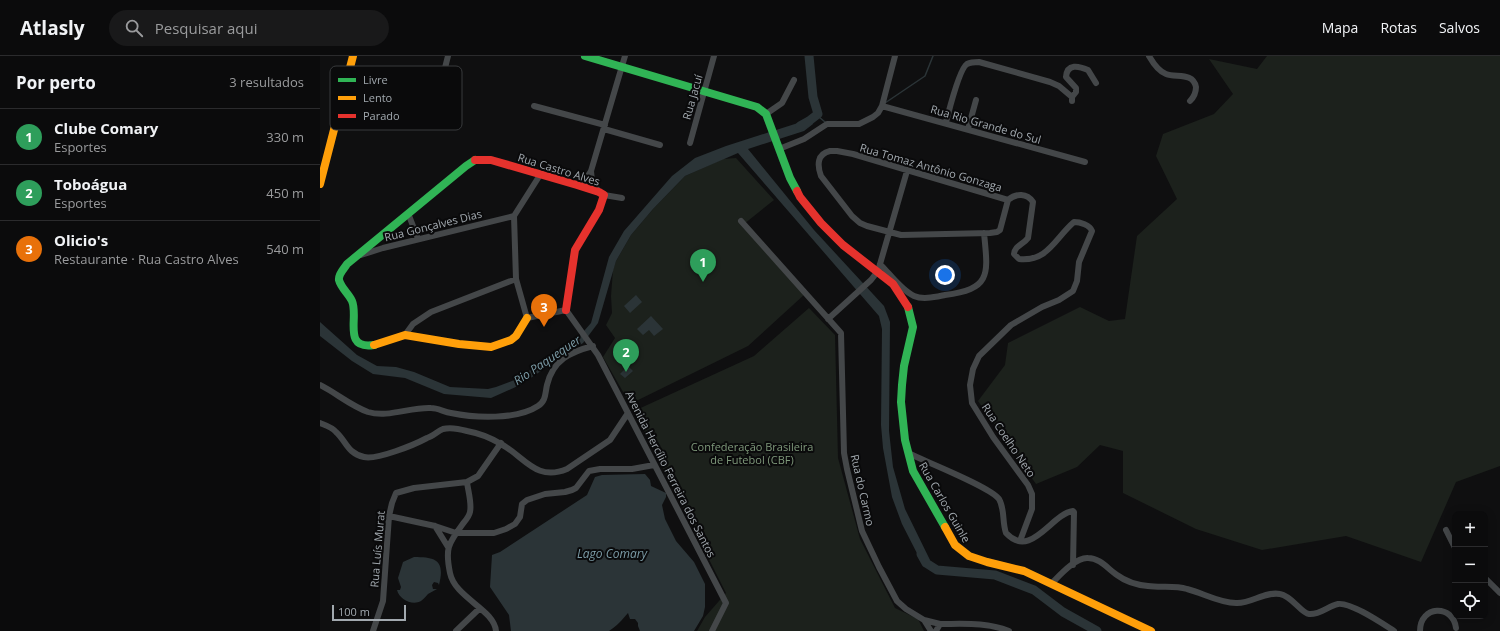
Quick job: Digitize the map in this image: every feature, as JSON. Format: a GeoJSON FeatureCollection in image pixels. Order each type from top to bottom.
{"type":"FeatureCollection","features":[{"type":"Feature","properties":{"kind":"street"},"geometry":{"type":"LineString","coordinates":[[351,66],[354,56]]}},
{"type":"Feature","properties":{"kind":"street"},"geometry":{"type":"LineString","coordinates":[[445,66],[448,56]]}},
{"type":"Feature","properties":{"kind":"street"},"geometry":{"type":"LineString","coordinates":[[586,56],[757,107],[766,114],[782,103],[794,80]]}},
{"type":"Feature","properties":{"kind":"street"},"geometry":{"type":"LineString","coordinates":[[577,185],[584,182],[591,171],[625,56]]}},
{"type":"Feature","properties":{"kind":"street","name":"Rua Jacuí"},"geometry":{"type":"LineString","coordinates":[[690,143],[714,56]]}},
{"type":"Feature","properties":{"kind":"street"},"geometry":{"type":"LineString","coordinates":[[778,146],[804,139],[827,124],[852,125],[867,122],[878,113],[882,106],[895,56]]}},
{"type":"Feature","properties":{"kind":"street"},"geometry":{"type":"LineString","coordinates":[[1149,56],[1158,68],[1166,74],[1186,76],[1193,81],[1196,87],[1190,101]]}},
{"type":"Feature","properties":{"kind":"street"},"geometry":{"type":"LineString","coordinates":[[946,122],[961,72],[967,64],[973,62],[980,62],[1050,82],[1059,86],[1072,99],[1076,92],[1076,88],[1066,77],[1067,70],[1070,68],[1077,66],[1088,70],[1096,83]]}},
{"type":"Feature","properties":{"kind":"street"},"geometry":{"type":"LineString","coordinates":[[968,129],[976,100]]}},
{"type":"Feature","properties":{"kind":"street"},"geometry":{"type":"LineString","coordinates":[[534,106],[660,145]]}},
{"type":"Feature","properties":{"kind":"street","name":"Rua Rio Grande do Sul"},"geometry":{"type":"LineString","coordinates":[[882,106],[946,122],[1085,162]]}},
{"type":"Feature","properties":{"kind":"street","name":"Rua Carlos Guinle"},"geometry":{"type":"LineString","coordinates":[[766,114],[772,126],[794,188],[809,210],[843,245],[879,267],[908,306],[912,320],[912,331],[904,366],[902,385],[903,426],[908,453],[913,471],[952,541],[961,552],[981,561],[1009,566],[1024,571],[1151,631]]}},
{"type":"Feature","properties":{"kind":"street"},"geometry":{"type":"LineString","coordinates":[[321,179],[334,130]]}},
{"type":"Feature","properties":{"kind":"street","name":"Rua Tomaz Antônio Gonzaga"},"geometry":{"type":"LineString","coordinates":[[837,151],[853,154],[1008,200],[1000,230],[994,233],[906,236],[864,224],[852,216],[821,176],[818,168],[820,158],[824,152],[837,151]]}},
{"type":"Feature","properties":{"kind":"street","name":"Rua Castro Alves"},"geometry":{"type":"LineString","coordinates":[[527,318],[516,336],[511,340],[492,346],[459,344],[405,335],[380,344],[363,346],[356,341],[354,335],[354,302],[340,284],[339,278],[343,269],[408,213],[466,166],[477,159],[491,160],[577,185],[602,194],[599,210],[575,250],[566,310]]}},
{"type":"Feature","properties":{"kind":"street"},"geometry":{"type":"LineString","coordinates":[[591,171],[592,180],[602,194],[622,198]]}},
{"type":"Feature","properties":{"kind":"street"},"geometry":{"type":"LineString","coordinates":[[828,319],[866,284],[879,267],[907,171]]}},
{"type":"Feature","properties":{"kind":"street"},"geometry":{"type":"LineString","coordinates":[[540,175],[514,216],[516,279],[527,318],[566,310]]}},
{"type":"Feature","properties":{"kind":"street","name":"Rua Coelho Neto"},"geometry":{"type":"LineString","coordinates":[[1008,200],[1012,196],[1019,194],[1026,196],[1033,202],[1028,238],[1026,242],[1014,251],[1014,254],[1019,259],[1030,259],[1042,254],[1052,246],[1074,222],[1087,225],[1091,227],[1092,231],[1092,235],[1079,262],[1077,281],[1073,291],[1011,325],[979,356],[973,369],[970,385],[972,403],[986,426],[1028,485],[1032,494],[1032,509],[1020,541]]}},
{"type":"Feature","properties":{"kind":"street"},"geometry":{"type":"LineString","coordinates":[[408,213],[418,239]]}},
{"type":"Feature","properties":{"kind":"street","name":"Rua Gonçalves Dias"},"geometry":{"type":"LineString","coordinates":[[358,256],[418,239],[514,216]]}},
{"type":"Feature","properties":{"kind":"street","name":"Rua do Carmo"},"geometry":{"type":"LineString","coordinates":[[741,221],[806,295],[841,332],[844,453],[862,531],[897,601],[906,609],[924,620],[931,631]]}},
{"type":"Feature","properties":{"kind":"street"},"geometry":{"type":"LineString","coordinates":[[879,267],[909,293],[918,297],[925,298],[965,292],[977,286],[985,274],[986,263],[984,233]]}},
{"type":"Feature","properties":{"kind":"street"},"geometry":{"type":"LineString","coordinates":[[380,238],[383,248]]}},
{"type":"Feature","properties":{"kind":"street"},"geometry":{"type":"LineString","coordinates":[[405,335],[413,324],[431,312],[516,279]]}},
{"type":"Feature","properties":{"kind":"street","name":"Avenida Hercílio Ferreira dos Santos"},"geometry":{"type":"LineString","coordinates":[[566,310],[593,346],[726,603],[712,631]]}},
{"type":"Feature","properties":{"kind":"street"},"geometry":{"type":"LineString","coordinates":[[320,385],[367,412],[372,413],[429,408],[453,414],[492,417],[505,416],[530,410],[541,404],[545,399],[547,385],[551,374],[561,360],[574,351],[593,346]]}},
{"type":"Feature","properties":{"kind":"street"},"geometry":{"type":"LineString","coordinates":[[320,423],[334,430],[351,451],[361,456],[370,458],[382,456],[424,440],[444,429],[467,431],[501,444],[529,465],[542,472],[548,473],[561,472],[610,440],[628,413]]}},
{"type":"Feature","properties":{"kind":"street"},"geometry":{"type":"LineString","coordinates":[[496,631],[493,620],[461,592],[452,579],[448,562],[448,547],[470,512],[467,482],[478,476],[501,444]]}},
{"type":"Feature","properties":{"kind":"street"},"geometry":{"type":"LineString","coordinates":[[908,453],[970,481],[996,496],[1000,500],[1006,533],[1020,541],[1043,533],[1067,512],[1072,511],[1075,515],[1073,564]]}},
{"type":"Feature","properties":{"kind":"street"},"geometry":{"type":"LineString","coordinates":[[389,516],[435,526],[456,533],[471,532],[489,534],[506,529],[515,524],[518,520],[522,504],[527,500],[545,494],[572,490],[576,488],[589,471],[594,469],[632,469],[654,464]]}},
{"type":"Feature","properties":{"kind":"street","name":"Rua Luís Murat"},"geometry":{"type":"LineString","coordinates":[[372,631],[383,601],[389,516],[392,503],[398,492],[414,488],[467,482]]}},
{"type":"Feature","properties":{"kind":"street"},"geometry":{"type":"LineString","coordinates":[[435,526],[448,547]]}},
{"type":"Feature","properties":{"kind":"street"},"geometry":{"type":"LineString","coordinates":[[1446,530],[1454,547]]}},
{"type":"Feature","properties":{"kind":"street"},"geometry":{"type":"LineString","coordinates":[[1052,583],[1073,564],[1084,558],[1095,559],[1117,575],[1133,583],[1147,586],[1185,588],[1237,603],[1272,594],[1281,594],[1289,598],[1310,615],[1335,605],[1343,604],[1361,612],[1394,631]]}},
{"type":"Feature","properties":{"kind":"street"},"geometry":{"type":"LineString","coordinates":[[1488,581],[1498,591]]}},
{"type":"Feature","properties":{"kind":"street"},"geometry":{"type":"LineString","coordinates":[[1498,591],[1500,583]]}},
{"type":"Feature","properties":{"kind":"street"},"geometry":{"type":"LineString","coordinates":[[456,631],[479,609]]}},
{"type":"Feature","properties":{"kind":"street"},"geometry":{"type":"LineString","coordinates":[[1420,631],[1422,620],[1425,616],[1428,613],[1438,611],[1446,612],[1451,616],[1454,620],[1456,628]]}},
{"type":"Feature","properties":{"kind":"street"},"geometry":{"type":"LineString","coordinates":[[924,620],[940,624],[990,625],[1009,631]]}},
{"type":"Feature","properties":{"kind":"street"},"geometry":{"type":"LineString","coordinates":[[936,631],[940,624]]}},
{"type":"Feature","properties":{"kind":"green space"},"geometry":{"type":"Polygon","coordinates":[[[1267,56],[1500,56],[1500,466],[1456,482],[1421,562],[1346,536],[1262,550],[1196,529],[1123,493],[1123,451],[1100,445],[1077,467],[1036,484],[978,401],[1005,365],[1008,343],[1080,307],[1109,321],[1125,319],[1137,236],[1177,199],[1156,156],[1163,134],[1214,114],[1233,94],[1209,59],[1257,69],[1267,56]]]}},
{"type":"Feature","properties":{"kind":"green space"},"geometry":{"type":"Polygon","coordinates":[[[736,158],[774,200],[744,224],[805,294],[748,346],[630,404],[603,357],[615,338],[606,325],[612,313],[611,296],[613,270],[616,261],[631,235],[653,209],[685,176],[723,159],[736,158]]]}},
{"type":"Feature","properties":{"kind":"green space","name":"Confederação Brasileira de Futebol (CBF)"},"geometry":{"type":"Polygon","coordinates":[[[809,308],[835,335],[838,458],[860,539],[895,608],[918,619],[924,631],[697,631],[705,617],[726,593],[634,411],[754,356],[809,308]]]}},
{"type":"Feature","properties":{"kind":"water"},"geometry":{"type":"Polygon","coordinates":[[[808,117],[813,124],[804,131],[748,149],[814,230],[884,306],[890,322],[889,431],[893,467],[905,509],[930,560],[924,567],[902,524],[892,497],[883,448],[881,425],[882,329],[879,316],[738,153],[685,176],[653,209],[631,235],[616,261],[598,323],[583,343],[520,385],[491,398],[444,394],[405,378],[373,374],[352,361],[320,336],[320,322],[357,355],[377,366],[396,367],[414,372],[450,387],[488,389],[517,379],[577,339],[591,323],[609,257],[624,231],[672,176],[695,158],[726,146],[798,123],[808,117]]]}},
{"type":"Feature","properties":{"kind":"water"},"geometry":{"type":"Polygon","coordinates":[[[636,295],[642,302],[630,313],[624,306],[636,295]]]}},
{"type":"Feature","properties":{"kind":"water"},"geometry":{"type":"Polygon","coordinates":[[[651,316],[663,329],[654,336],[649,330],[643,335],[637,329],[651,316]]]}},
{"type":"Feature","properties":{"kind":"water"},"geometry":{"type":"Polygon","coordinates":[[[628,366],[633,371],[625,378],[620,374],[628,366]]]}},
{"type":"Feature","properties":{"kind":"water","name":"Lago Comary"},"geometry":{"type":"Polygon","coordinates":[[[645,474],[650,480],[651,486],[666,493],[666,497],[662,505],[665,519],[676,541],[694,562],[705,584],[705,607],[703,616],[694,631],[640,631],[638,623],[635,619],[630,619],[628,613],[609,631],[511,631],[509,615],[490,587],[492,555],[500,552],[587,495],[595,477],[602,475],[645,474]]]}},
{"type":"Feature","properties":{"kind":"water"},"geometry":{"type":"Polygon","coordinates":[[[414,557],[428,558],[437,562],[440,566],[441,577],[439,585],[438,583],[434,582],[432,585],[433,589],[437,589],[428,594],[421,601],[414,603],[403,599],[397,590],[400,590],[401,587],[398,578],[403,562],[414,557]]]}},
{"type":"Feature","properties":{"kind":"waterway","name":"Rio Paquequer"},"geometry":{"type":"LineString","coordinates":[[800,126],[818,114],[813,97],[809,56]]}},
{"type":"Feature","properties":{"kind":"waterway"},"geometry":{"type":"LineString","coordinates":[[885,103],[925,76],[933,56]]}},
{"type":"Feature","properties":{"kind":"waterway"},"geometry":{"type":"LineString","coordinates":[[818,114],[819,117],[825,122]]}},
{"type":"Feature","properties":{"kind":"waterway"},"geometry":{"type":"LineString","coordinates":[[921,554],[926,563],[937,570],[995,575],[1034,590],[1063,612],[1097,631]]}},
{"type":"Feature","properties":{"kind":"traffic: fast"},"geometry":{"type":"LineString","coordinates":[[585,56],[757,107],[766,114],[790,178],[797,191]]}},
{"type":"Feature","properties":{"kind":"traffic: fast"},"geometry":{"type":"LineString","coordinates":[[374,345],[364,345],[358,342],[355,337],[354,308],[351,298],[340,283],[340,274],[347,264],[475,160]]}},
{"type":"Feature","properties":{"kind":"traffic: fast"},"geometry":{"type":"LineString","coordinates":[[908,307],[913,327],[904,366],[902,385],[901,402],[905,440],[913,471],[945,527]]}},
{"type":"Feature","properties":{"kind":"traffic: slow"},"geometry":{"type":"LineString","coordinates":[[350,66],[353,56]]}},
{"type":"Feature","properties":{"kind":"traffic: slow"},"geometry":{"type":"LineString","coordinates":[[320,184],[334,130]]}},
{"type":"Feature","properties":{"kind":"traffic: slow"},"geometry":{"type":"LineString","coordinates":[[374,345],[405,335],[459,344],[491,347],[511,340],[516,336],[527,318]]}},
{"type":"Feature","properties":{"kind":"traffic: slow"},"geometry":{"type":"LineString","coordinates":[[945,527],[955,545],[969,556],[1024,571],[1151,631]]}},
{"type":"Feature","properties":{"kind":"traffic: jam"},"geometry":{"type":"LineString","coordinates":[[475,160],[491,160],[577,185],[604,195],[599,210],[575,250],[566,310]]}},
{"type":"Feature","properties":{"kind":"traffic: jam"},"geometry":{"type":"LineString","coordinates":[[797,191],[821,223],[843,245],[893,284],[908,307]]}},
{"type":"Feature","properties":{"kind":"place","name":"Clube Comary"},"geometry":{"type":"Point","coordinates":[703,282]}},
{"type":"Feature","properties":{"kind":"place","name":"Olicio's"},"geometry":{"type":"Point","coordinates":[544,327]}},
{"type":"Feature","properties":{"kind":"place","name":"Toboágua"},"geometry":{"type":"Point","coordinates":[626,372]}}]}
